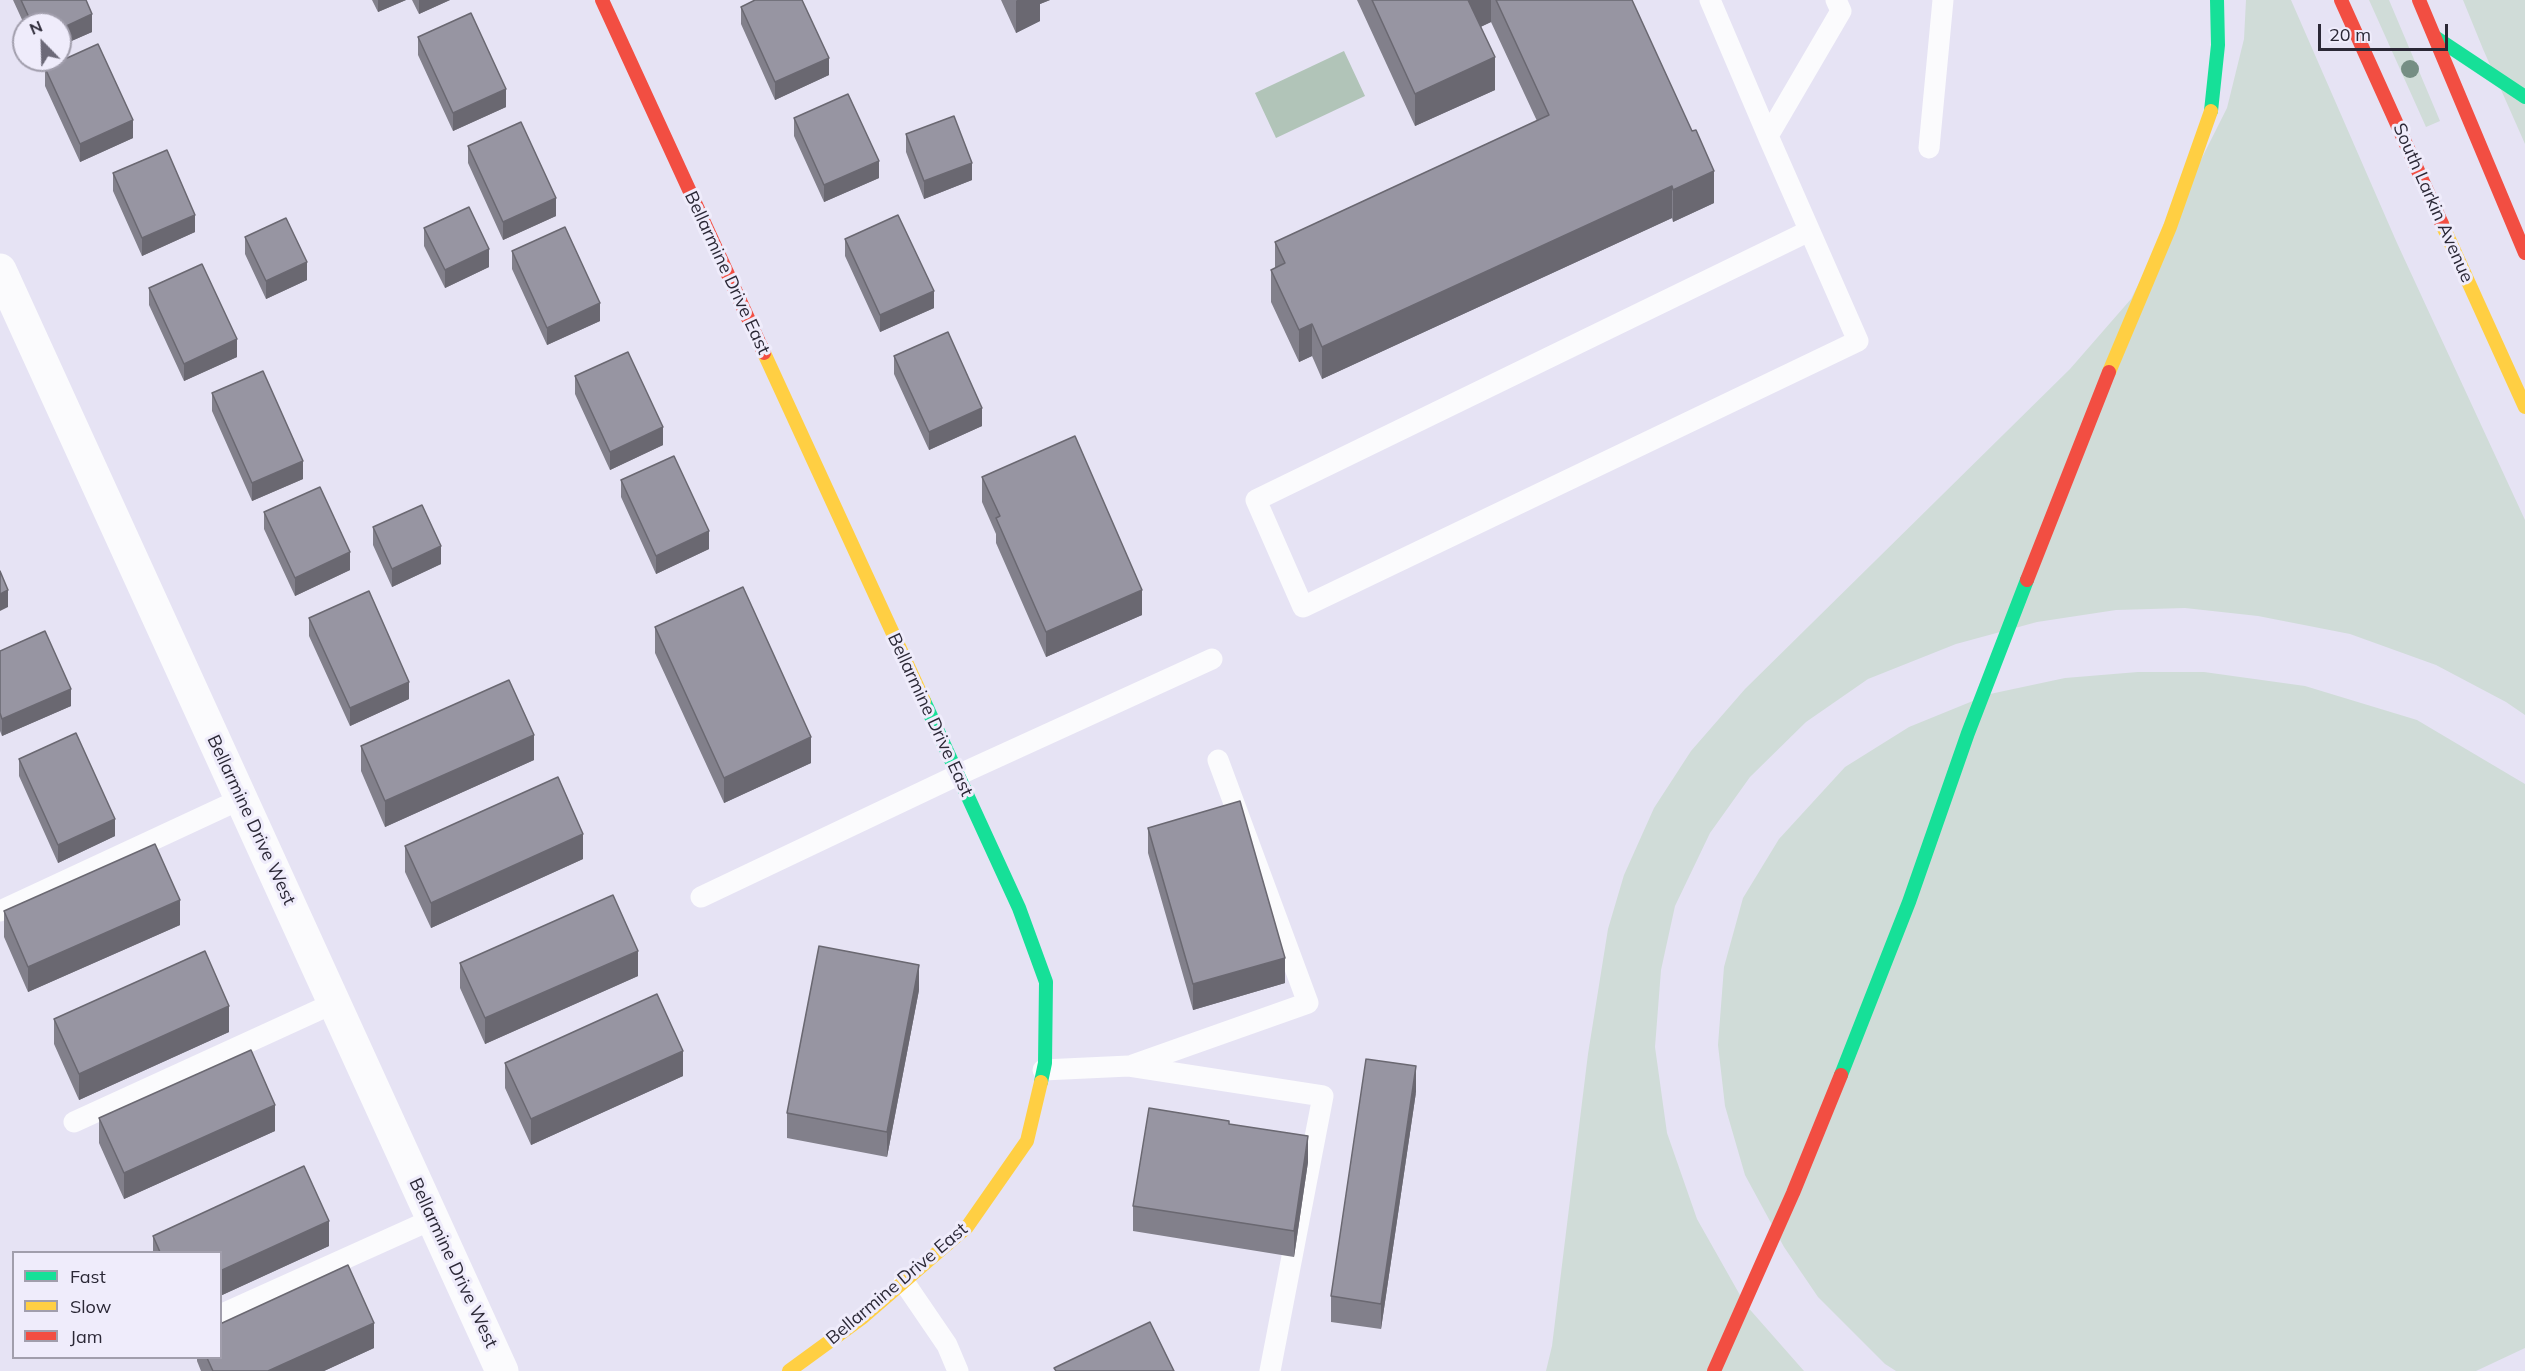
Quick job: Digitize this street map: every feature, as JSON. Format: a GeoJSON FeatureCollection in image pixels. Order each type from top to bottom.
{"type":"FeatureCollection","features":[{"type":"Feature","properties":{"kind":"main road","name":"Bellarmine Drive East"},"geometry":{"type":"LineString","coordinates":[[602,0],[1019,908],[1046,982],[1043,1070],[1027,1142],[967,1227],[863,1317],[789,1371]]}},
{"type":"Feature","properties":{"kind":"main road"},"geometry":{"type":"LineString","coordinates":[[1714,1371],[1793,1193],[1841,1076],[1909,902],[1968,733],[2093,410],[2170,227],[2211,111],[2218,45],[2217,0]]}},
{"type":"Feature","properties":{"kind":"main road","name":"South Larkin Avenue"},"geometry":{"type":"LineString","coordinates":[[2341,0],[2525,407]]}},
{"type":"Feature","properties":{"kind":"main road"},"geometry":{"type":"LineString","coordinates":[[2419,0],[2525,253]]}},
{"type":"Feature","properties":{"kind":"main road"},"geometry":{"type":"LineString","coordinates":[[2435,38],[2525,97]]}},
{"type":"Feature","properties":{"kind":"street","name":"Bellarmine Drive West"},"geometry":{"type":"LineString","coordinates":[[0,270],[502,1371]]}},
{"type":"Feature","properties":{"kind":"lane"},"geometry":{"type":"LineString","coordinates":[[1710,0],[1858,340],[1303,607],[1256,500],[1809,231]]}},
{"type":"Feature","properties":{"kind":"lane"},"geometry":{"type":"LineString","coordinates":[[1768,136],[1841,11],[1836,0]]}},
{"type":"Feature","properties":{"kind":"lane"},"geometry":{"type":"LineString","coordinates":[[1929,148],[1943,0]]}},
{"type":"Feature","properties":{"kind":"lane"},"geometry":{"type":"LineString","coordinates":[[701,897],[958,775],[1212,659]]}},
{"type":"Feature","properties":{"kind":"lane"},"geometry":{"type":"LineString","coordinates":[[1130,1066],[1308,1003],[1218,760]]}},
{"type":"Feature","properties":{"kind":"lane"},"geometry":{"type":"LineString","coordinates":[[0,911],[241,799]]}},
{"type":"Feature","properties":{"kind":"lane"},"geometry":{"type":"LineString","coordinates":[[74,1122],[334,1003]]}},
{"type":"Feature","properties":{"kind":"lane"},"geometry":{"type":"LineString","coordinates":[[1043,1070],[1130,1066],[1323,1096],[1270,1371]]}},
{"type":"Feature","properties":{"kind":"lane"},"geometry":{"type":"LineString","coordinates":[[222,1314],[433,1218]]}},
{"type":"Feature","properties":{"kind":"lane"},"geometry":{"type":"LineString","coordinates":[[904,1282],[947,1345],[958,1371]]}},
{"type":"Feature","properties":{"kind":"shaded area"},"geometry":{"type":"Polygon","coordinates":[[[2246,0],[2291,0],[2397,243],[2525,520],[2525,715],[2506,702],[2436,665],[2350,634],[2258,616],[2185,608],[2116,610],[2037,622],[1956,644],[1868,679],[1806,722],[1750,777],[1710,833],[1675,906],[1661,970],[1655,1047],[1667,1133],[1697,1219],[1745,1304],[1804,1371],[1546,1371],[1552,1346],[1588,1054],[1608,929],[1624,875],[1654,808],[1691,751],[1745,689],[2070,369],[2131,299],[2227,108],[2244,39],[2246,0]]]}},
{"type":"Feature","properties":{"kind":"shaded area"},"geometry":{"type":"Polygon","coordinates":[[[2369,0],[2389,0],[2440,121],[2426,127],[2369,0]]]}},
{"type":"Feature","properties":{"kind":"shaded area"},"geometry":{"type":"Polygon","coordinates":[[[2463,0],[2525,0],[2525,144],[2483,49],[2463,0]]]}},
{"type":"Feature","properties":{"kind":"shaded area"},"geometry":{"type":"Polygon","coordinates":[[[1344,51],[1365,96],[1276,138],[1255,93],[1344,51]]]}},
{"type":"Feature","properties":{"kind":"shaded area"},"geometry":{"type":"Polygon","coordinates":[[[2138,672],[2204,672],[2305,686],[2417,720],[2525,784],[2525,1348],[2476,1371],[1896,1371],[1885,1364],[1818,1297],[1784,1247],[1745,1175],[1725,1106],[1718,1045],[1724,967],[1743,898],[1779,839],[1845,767],[1909,727],[1990,694],[2065,678],[2138,672]]]}},
{"type":"Feature","properties":{"kind":"building"},"geometry":{"type":"Polygon","coordinates":[[[21,0],[86,0],[92,14],[72,23],[72,12],[26,12],[21,0]]]}},
{"type":"Feature","properties":{"kind":"building"},"geometry":{"type":"Polygon","coordinates":[[[755,0],[802,0],[829,58],[775,82],[741,7],[755,0]]]}},
{"type":"Feature","properties":{"kind":"building"},"geometry":{"type":"Polygon","coordinates":[[[1372,0],[1468,0],[1495,57],[1415,94],[1372,0]]]}},
{"type":"Feature","properties":{"kind":"building"},"geometry":{"type":"Polygon","coordinates":[[[1496,0],[1632,0],[1692,131],[1696,130],[1714,171],[1673,190],[1672,186],[1322,347],[1312,324],[1299,330],[1271,270],[1285,263],[1275,242],[1549,115],[1496,0]]]}},
{"type":"Feature","properties":{"kind":"building"},"geometry":{"type":"Polygon","coordinates":[[[471,13],[506,89],[453,113],[418,37],[471,13]]]}},
{"type":"Feature","properties":{"kind":"building"},"geometry":{"type":"Polygon","coordinates":[[[98,44],[133,120],[80,144],[47,72],[72,72],[72,56],[98,44]]]}},
{"type":"Feature","properties":{"kind":"building"},"geometry":{"type":"Polygon","coordinates":[[[848,94],[879,161],[824,185],[794,118],[848,94]]]}},
{"type":"Feature","properties":{"kind":"building"},"geometry":{"type":"Polygon","coordinates":[[[954,116],[972,163],[924,181],[906,134],[954,116]]]}},
{"type":"Feature","properties":{"kind":"building"},"geometry":{"type":"Polygon","coordinates":[[[521,122],[556,198],[503,222],[468,146],[521,122]]]}},
{"type":"Feature","properties":{"kind":"building"},"geometry":{"type":"Polygon","coordinates":[[[167,150],[195,215],[142,238],[113,173],[167,150]]]}},
{"type":"Feature","properties":{"kind":"building"},"geometry":{"type":"Polygon","coordinates":[[[469,207],[489,249],[445,270],[424,228],[469,207]]]}},
{"type":"Feature","properties":{"kind":"building"},"geometry":{"type":"Polygon","coordinates":[[[898,215],[934,291],[880,315],[845,239],[898,215]]]}},
{"type":"Feature","properties":{"kind":"building"},"geometry":{"type":"Polygon","coordinates":[[[286,218],[307,262],[266,281],[245,237],[286,218]]]}},
{"type":"Feature","properties":{"kind":"building"},"geometry":{"type":"Polygon","coordinates":[[[565,227],[600,303],[547,328],[512,251],[565,227]]]}},
{"type":"Feature","properties":{"kind":"building"},"geometry":{"type":"Polygon","coordinates":[[[202,264],[237,339],[184,364],[149,288],[202,264]]]}},
{"type":"Feature","properties":{"kind":"building"},"geometry":{"type":"Polygon","coordinates":[[[948,332],[982,408],[929,432],[894,356],[948,332]]]}},
{"type":"Feature","properties":{"kind":"building"},"geometry":{"type":"Polygon","coordinates":[[[628,352],[663,427],[610,452],[575,376],[628,352]]]}},
{"type":"Feature","properties":{"kind":"building"},"geometry":{"type":"Polygon","coordinates":[[[263,371],[303,461],[252,483],[212,393],[263,371]]]}},
{"type":"Feature","properties":{"kind":"building"},"geometry":{"type":"Polygon","coordinates":[[[1075,436],[1142,590],[1046,632],[996,518],[1000,516],[982,477],[1075,436]]]}},
{"type":"Feature","properties":{"kind":"building"},"geometry":{"type":"Polygon","coordinates":[[[674,456],[709,531],[656,556],[621,480],[674,456]]]}},
{"type":"Feature","properties":{"kind":"building"},"geometry":{"type":"Polygon","coordinates":[[[320,487],[350,552],[295,578],[264,512],[320,487]]]}},
{"type":"Feature","properties":{"kind":"building"},"geometry":{"type":"Polygon","coordinates":[[[422,505],[441,546],[392,569],[373,527],[422,505]]]}},
{"type":"Feature","properties":{"kind":"building"},"geometry":{"type":"Polygon","coordinates":[[[0,571],[8,590],[0,594],[0,571]]]}},
{"type":"Feature","properties":{"kind":"building"},"geometry":{"type":"Polygon","coordinates":[[[743,587],[811,737],[724,778],[655,627],[743,587]]]}},
{"type":"Feature","properties":{"kind":"building"},"geometry":{"type":"Polygon","coordinates":[[[369,591],[409,682],[350,708],[309,618],[369,591]]]}},
{"type":"Feature","properties":{"kind":"building"},"geometry":{"type":"Polygon","coordinates":[[[45,631],[71,689],[2,719],[0,713],[0,651],[45,631]]]}},
{"type":"Feature","properties":{"kind":"building"},"geometry":{"type":"Polygon","coordinates":[[[509,680],[534,735],[385,801],[361,746],[509,680]]]}},
{"type":"Feature","properties":{"kind":"building"},"geometry":{"type":"Polygon","coordinates":[[[76,733],[115,819],[58,845],[19,759],[76,733]]]}},
{"type":"Feature","properties":{"kind":"building"},"geometry":{"type":"Polygon","coordinates":[[[558,777],[583,834],[431,903],[405,846],[558,777]]]}},
{"type":"Feature","properties":{"kind":"building"},"geometry":{"type":"Polygon","coordinates":[[[1240,801],[1285,958],[1193,984],[1148,828],[1240,801]]]}},
{"type":"Feature","properties":{"kind":"building"},"geometry":{"type":"Polygon","coordinates":[[[155,844],[180,900],[28,967],[4,911],[155,844]]]}},
{"type":"Feature","properties":{"kind":"building"},"geometry":{"type":"Polygon","coordinates":[[[613,895],[638,951],[485,1018],[460,963],[613,895]]]}},
{"type":"Feature","properties":{"kind":"building"},"geometry":{"type":"Polygon","coordinates":[[[819,946],[919,965],[887,1132],[787,1113],[819,946]]]}},
{"type":"Feature","properties":{"kind":"building"},"geometry":{"type":"Polygon","coordinates":[[[205,951],[229,1006],[79,1074],[54,1019],[205,951]]]}},
{"type":"Feature","properties":{"kind":"building"},"geometry":{"type":"Polygon","coordinates":[[[657,994],[683,1051],[531,1119],[505,1063],[657,994]]]}},
{"type":"Feature","properties":{"kind":"building"},"geometry":{"type":"Polygon","coordinates":[[[251,1050],[275,1105],[124,1173],[99,1118],[251,1050]]]}},
{"type":"Feature","properties":{"kind":"building"},"geometry":{"type":"Polygon","coordinates":[[[1366,1059],[1416,1066],[1381,1304],[1331,1296],[1366,1059]]]}},
{"type":"Feature","properties":{"kind":"building"},"geometry":{"type":"Polygon","coordinates":[[[1149,1108],[1229,1121],[1229,1124],[1308,1136],[1294,1231],[1133,1206],[1149,1108]]]}},
{"type":"Feature","properties":{"kind":"building"},"geometry":{"type":"Polygon","coordinates":[[[304,1166],[329,1221],[222,1270],[222,1251],[160,1251],[153,1236],[304,1166]]]}},
{"type":"Feature","properties":{"kind":"building"},"geometry":{"type":"Polygon","coordinates":[[[348,1265],[374,1323],[268,1371],[213,1371],[207,1359],[222,1359],[222,1323],[348,1265]]]}},
{"type":"Feature","properties":{"kind":"building"},"geometry":{"type":"Polygon","coordinates":[[[1150,1322],[1174,1371],[1056,1371],[1054,1368],[1150,1322]]]}},
{"type":"Feature","properties":{"kind":"traffic: fast"},"geometry":{"type":"LineString","coordinates":[[2211,111],[2218,45],[2217,0]]}},
{"type":"Feature","properties":{"kind":"traffic: fast"},"geometry":{"type":"LineString","coordinates":[[2435,37],[2525,97]]}},
{"type":"Feature","properties":{"kind":"traffic: fast"},"geometry":{"type":"LineString","coordinates":[[1841,1075],[1909,902],[1968,733],[2027,580]]}},
{"type":"Feature","properties":{"kind":"traffic: fast"},"geometry":{"type":"LineString","coordinates":[[924,701],[1019,908],[1046,982],[1045,1063],[1041,1082]]}},
{"type":"Feature","properties":{"kind":"traffic: slow"},"geometry":{"type":"LineString","coordinates":[[2109,372],[2170,227],[2211,111]]}},
{"type":"Feature","properties":{"kind":"traffic: slow"},"geometry":{"type":"LineString","coordinates":[[2442,224],[2525,407]]}},
{"type":"Feature","properties":{"kind":"traffic: slow"},"geometry":{"type":"LineString","coordinates":[[764,353],[924,701]]}},
{"type":"Feature","properties":{"kind":"traffic: slow"},"geometry":{"type":"LineString","coordinates":[[789,1371],[863,1317],[967,1227],[1027,1141],[1041,1082]]}},
{"type":"Feature","properties":{"kind":"traffic: jam"},"geometry":{"type":"LineString","coordinates":[[602,0],[764,353]]}},
{"type":"Feature","properties":{"kind":"traffic: jam"},"geometry":{"type":"LineString","coordinates":[[2341,0],[2442,224]]}},
{"type":"Feature","properties":{"kind":"traffic: jam"},"geometry":{"type":"LineString","coordinates":[[2419,0],[2525,253]]}},
{"type":"Feature","properties":{"kind":"traffic: jam"},"geometry":{"type":"LineString","coordinates":[[2027,580],[2109,372]]}},
{"type":"Feature","properties":{"kind":"traffic: jam"},"geometry":{"type":"LineString","coordinates":[[1714,1371],[1793,1193],[1841,1075]]}}]}
